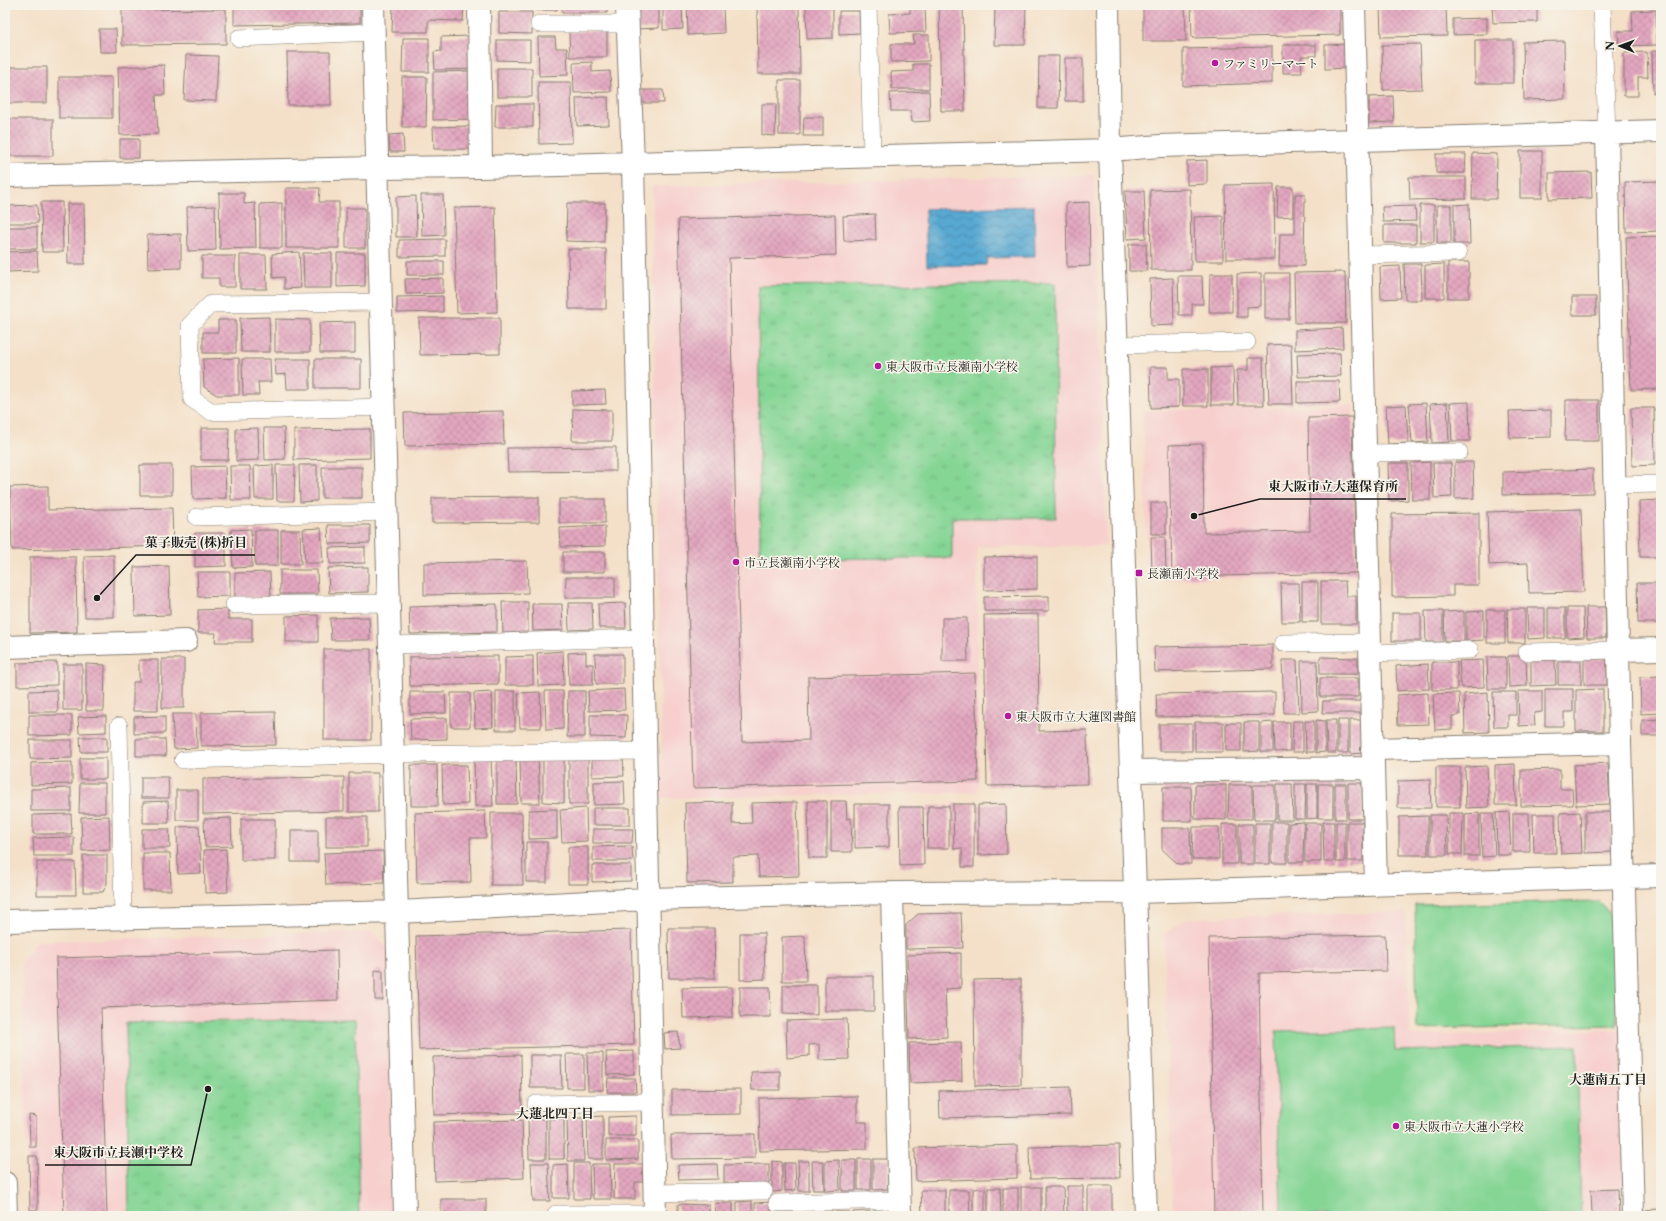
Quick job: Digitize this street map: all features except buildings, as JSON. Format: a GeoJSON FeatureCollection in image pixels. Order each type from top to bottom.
{"type":"FeatureCollection","features":[{"type":"Feature","properties":{"kind":"street"},"geometry":{"type":"LineString","coordinates":[[373,5],[394,754],[405,1216]]}},
{"type":"Feature","properties":{"kind":"street"},"geometry":{"type":"LineString","coordinates":[[479,5],[481,167]]}},
{"type":"Feature","properties":{"kind":"street"},"geometry":{"type":"LineString","coordinates":[[1108,5],[1110,150],[1116,345],[1146,1216]]}},
{"type":"Feature","properties":{"kind":"street"},"geometry":{"type":"LineString","coordinates":[[1354,5],[1376,885]]}},
{"type":"Feature","properties":{"kind":"street"},"geometry":{"type":"LineString","coordinates":[[627,14],[633,163],[647,899],[655,1215]]}},
{"type":"Feature","properties":{"kind":"street"},"geometry":{"type":"LineString","coordinates":[[5,176],[633,163],[1110,150],[1160,146],[1661,131]]}},
{"type":"Feature","properties":{"kind":"street"},"geometry":{"type":"LineString","coordinates":[[1607,133],[1620,743],[1625,877],[1633,1216]]}},
{"type":"Feature","properties":{"kind":"street"},"geometry":{"type":"LineString","coordinates":[[5,647],[186,641]]}},
{"type":"Feature","properties":{"kind":"street"},"geometry":{"type":"LineString","coordinates":[[1618,650],[1661,649]]}},
{"type":"Feature","properties":{"kind":"street"},"geometry":{"type":"LineString","coordinates":[[1131,771],[1620,743]]}},
{"type":"Feature","properties":{"kind":"street"},"geometry":{"type":"LineString","coordinates":[[5,921],[398,912],[647,899],[892,893],[1136,892],[1661,876]]}},
{"type":"Feature","properties":{"kind":"street"},"geometry":{"type":"LineString","coordinates":[[892,893],[899,1208]]}},
{"type":"Feature","properties":{"kind":"street"},"geometry":{"type":"LineString","coordinates":[[5,1184],[6,1216]]}},
{"type":"Feature","properties":{"kind":"lane"},"geometry":{"type":"LineString","coordinates":[[868,5],[872,156]]}},
{"type":"Feature","properties":{"kind":"lane"},"geometry":{"type":"LineString","coordinates":[[1602,5],[1607,133]]}},
{"type":"Feature","properties":{"kind":"lane"},"geometry":{"type":"LineString","coordinates":[[539,24],[627,14]]}},
{"type":"Feature","properties":{"kind":"lane"},"geometry":{"type":"LineString","coordinates":[[239,38],[374,32]]}},
{"type":"Feature","properties":{"kind":"lane"},"geometry":{"type":"LineString","coordinates":[[1361,255],[1458,253]]}},
{"type":"Feature","properties":{"kind":"lane"},"geometry":{"type":"LineString","coordinates":[[381,302],[210,304],[190,325],[192,399],[212,412],[384,407]]}},
{"type":"Feature","properties":{"kind":"lane"},"geometry":{"type":"LineString","coordinates":[[1116,345],[1247,342]]}},
{"type":"Feature","properties":{"kind":"lane"},"geometry":{"type":"LineString","coordinates":[[1365,453],[1459,452]]}},
{"type":"Feature","properties":{"kind":"lane"},"geometry":{"type":"LineString","coordinates":[[1615,485],[1661,484]]}},
{"type":"Feature","properties":{"kind":"lane"},"geometry":{"type":"LineString","coordinates":[[197,517],[387,512]]}},
{"type":"Feature","properties":{"kind":"lane"},"geometry":{"type":"LineString","coordinates":[[234,605],[390,603]]}},
{"type":"Feature","properties":{"kind":"lane"},"geometry":{"type":"LineString","coordinates":[[391,645],[642,638]]}},
{"type":"Feature","properties":{"kind":"lane"},"geometry":{"type":"LineString","coordinates":[[1283,643],[1470,650]]}},
{"type":"Feature","properties":{"kind":"lane"},"geometry":{"type":"LineString","coordinates":[[1527,652],[1618,650]]}},
{"type":"Feature","properties":{"kind":"lane"},"geometry":{"type":"LineString","coordinates":[[119,726],[123,918]]}},
{"type":"Feature","properties":{"kind":"lane"},"geometry":{"type":"LineString","coordinates":[[183,760],[394,754],[644,751]]}},
{"type":"Feature","properties":{"kind":"lane"},"geometry":{"type":"LineString","coordinates":[[536,1104],[652,1102]]}},
{"type":"Feature","properties":{"kind":"lane"},"geometry":{"type":"LineString","coordinates":[[654,1193],[764,1191]]}},
{"type":"Feature","properties":{"kind":"lane"},"geometry":{"type":"LineString","coordinates":[[777,1203],[899,1208]]}},
{"type":"Feature","properties":{"kind":"lane"},"geometry":{"type":"LineString","coordinates":[[556,1214],[655,1215]]}},
{"type":"Feature","properties":{"kind":"shaded area","name":"東大阪市立長瀬南小学校"},"geometry":{"type":"Polygon","coordinates":[[[1094,175],[1107,546],[977,547],[978,792],[662,798],[652,186],[1094,175]]]}},
{"type":"Feature","properties":{"kind":"shaded area"},"geometry":{"type":"Polygon","coordinates":[[[1353,405],[1357,576],[1148,580],[1143,411],[1353,405]]]}},
{"type":"Feature","properties":{"kind":"shaded area","name":"東大阪市立大蓮小学校"},"geometry":{"type":"Polygon","coordinates":[[[1406,912],[1410,1036],[1621,1029],[1624,1216],[1173,1216],[1164,934],[1188,918],[1406,912]]]}},
{"type":"Feature","properties":{"kind":"shaded area"},"geometry":{"type":"Polygon","coordinates":[[[372,932],[388,949],[393,1216],[28,1216],[22,962],[37,941],[372,932]]]}},
{"type":"Feature","properties":{"kind":"green space"},"geometry":{"type":"Polygon","coordinates":[[[1055,283],[1056,518],[952,518],[952,558],[760,559],[758,286],[1055,283]]]}},
{"type":"Feature","properties":{"kind":"green space"},"geometry":{"type":"Polygon","coordinates":[[[1598,901],[1615,919],[1617,1025],[1417,1029],[1415,905],[1598,901]]]}},
{"type":"Feature","properties":{"kind":"green space"},"geometry":{"type":"Polygon","coordinates":[[[355,1019],[359,1216],[129,1216],[126,1023],[355,1019]]]}},
{"type":"Feature","properties":{"kind":"green space"},"geometry":{"type":"Polygon","coordinates":[[[1394,1028],[1395,1051],[1577,1046],[1581,1216],[1281,1216],[1276,1031],[1394,1028]]]}},
{"type":"Feature","properties":{"kind":"water"},"geometry":{"type":"Polygon","coordinates":[[[1034,206],[1035,257],[987,258],[986,265],[927,266],[925,209],[1034,206]]]}},
{"type":"Feature","properties":{"kind":"place","name":"ファミリーマート"},"geometry":{"type":"Point","coordinates":[1215,63]}},
{"type":"Feature","properties":{"kind":"place","name":"東大阪市立長瀬南小学校"},"geometry":{"type":"Point","coordinates":[878,366]}},
{"type":"Feature","properties":{"kind":"place","name":"東大阪市立大蓮保育所"},"geometry":{"type":"Point","coordinates":[1194,516]}},
{"type":"Feature","properties":{"kind":"place","name":"市立長瀬南小学校"},"geometry":{"type":"Point","coordinates":[736,562]}},
{"type":"Feature","properties":{"kind":"place","name":"長瀬南小学校"},"geometry":{"type":"Point","coordinates":[1139,573]}},
{"type":"Feature","properties":{"kind":"place","name":"菓子販売 (株)折目"},"geometry":{"type":"Point","coordinates":[97,598]}},
{"type":"Feature","properties":{"kind":"place","name":"東大阪市立大蓮図書館"},"geometry":{"type":"Point","coordinates":[1008,716]}},
{"type":"Feature","properties":{"kind":"place","name":"東大阪市立長瀬中学校"},"geometry":{"type":"Point","coordinates":[208,1089]}},
{"type":"Feature","properties":{"kind":"place","name":"東大阪市立大蓮小学校"},"geometry":{"type":"Point","coordinates":[1396,1126]}},
{"type":"Feature","properties":{"kind":"district","name":"大蓮南五丁目"},"geometry":{"type":"Point","coordinates":[1608,1079]}},
{"type":"Feature","properties":{"kind":"district","name":"大蓮北四丁目"},"geometry":{"type":"Point","coordinates":[555,1113]}}]}
